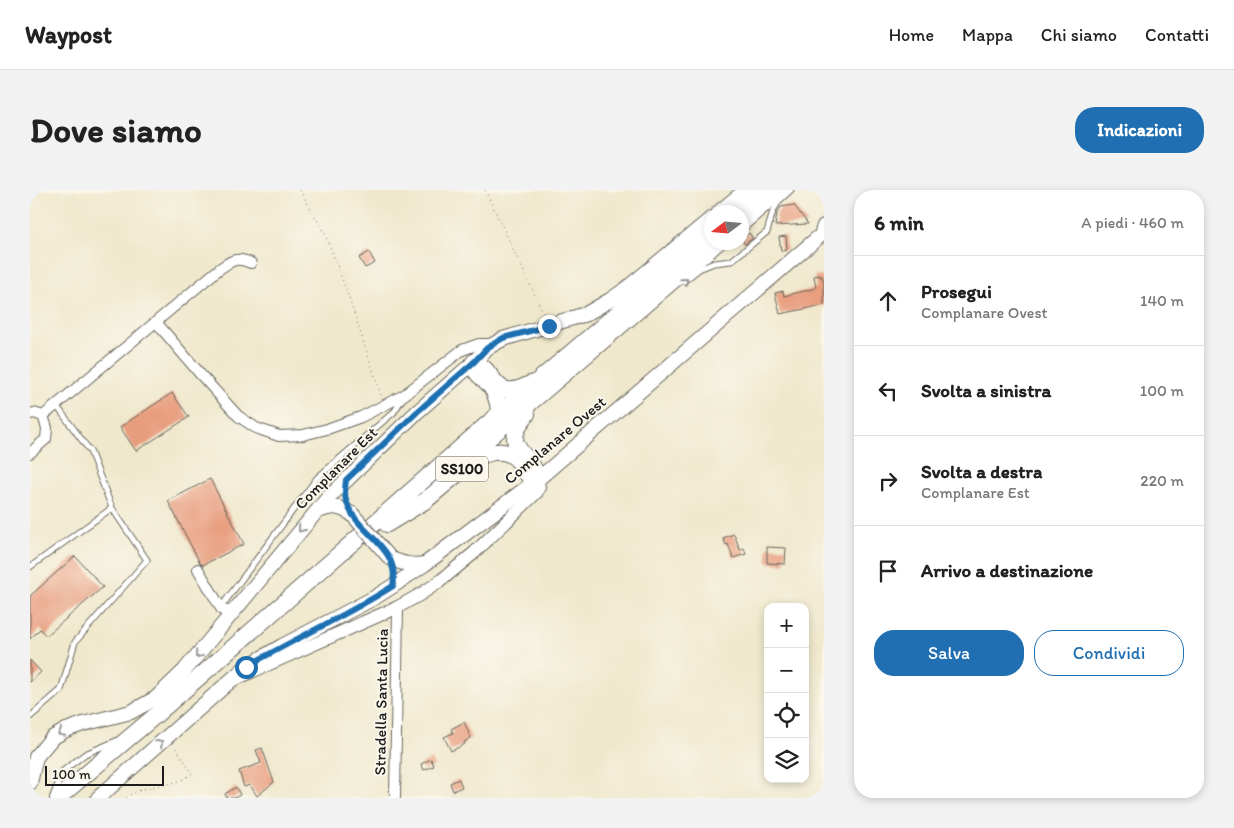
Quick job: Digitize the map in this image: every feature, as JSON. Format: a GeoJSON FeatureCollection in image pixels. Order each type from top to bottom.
{"type":"FeatureCollection","features":[{"type":"Feature","properties":{"kind":"highway"},"geometry":{"type":"LineString","coordinates":[[744,205],[762,190]]}},
{"type":"Feature","properties":{"kind":"highway"},"geometry":{"type":"LineString","coordinates":[[749,217],[780,190]]}},
{"type":"Feature","properties":{"kind":"highway","name":"SS100"},"geometry":{"type":"LineString","coordinates":[[74,798],[387,524],[704,240]]}},
{"type":"Feature","properties":{"kind":"highway","name":"SS100"},"geometry":{"type":"LineString","coordinates":[[58,798],[156,715],[500,413],[544,385],[644,306],[709,250]]}},
{"type":"Feature","properties":{"kind":"highway"},"geometry":{"type":"LineString","coordinates":[[474,362],[474,371],[492,388],[498,401],[500,413]]}},
{"type":"Feature","properties":{"kind":"highway","name":"SS100"},"geometry":{"type":"LineString","coordinates":[[474,362],[481,365],[496,384],[508,390],[520,390],[544,385]]}},
{"type":"Feature","properties":{"kind":"highway","name":"SS100"},"geometry":{"type":"LineString","coordinates":[[387,524],[425,501],[476,458],[484,454],[500,451],[508,452],[514,456],[530,477],[537,480],[537,472],[518,449],[515,431],[544,385]]}},
{"type":"Feature","properties":{"kind":"main road"},"geometry":{"type":"LineString","coordinates":[[728,205],[746,190]]}},
{"type":"Feature","properties":{"kind":"main road","name":"Complanare Est"},"geometry":{"type":"LineString","coordinates":[[30,784],[36,757],[52,738],[66,730],[83,724],[131,712],[156,698],[184,671],[314,512],[417,412],[474,362],[487,348],[503,338],[586,314],[626,289],[704,225]]}},
{"type":"Feature","properties":{"kind":"main road","name":"Complanare Ovest"},"geometry":{"type":"LineString","coordinates":[[98,798],[246,667],[393,586],[537,480],[821,235],[824,226]]}},
{"type":"Feature","properties":{"kind":"main road"},"geometry":{"type":"LineString","coordinates":[[346,480],[346,502],[352,514],[390,558],[395,576],[393,586]]}},
{"type":"Feature","properties":{"kind":"main road"},"geometry":{"type":"LineString","coordinates":[[314,512],[337,506],[352,514]]}},
{"type":"Feature","properties":{"kind":"main road"},"geometry":{"type":"LineString","coordinates":[[390,558],[412,566],[425,564]]}},
{"type":"Feature","properties":{"kind":"street"},"geometry":{"type":"LineString","coordinates":[[43,416],[218,270],[232,261],[242,259],[251,263]]}},
{"type":"Feature","properties":{"kind":"street"},"geometry":{"type":"LineString","coordinates":[[156,322],[238,416],[256,428],[279,436],[303,435],[361,417],[404,395],[462,350],[479,344],[494,344]]}},
{"type":"Feature","properties":{"kind":"street"},"geometry":{"type":"LineString","coordinates":[[30,414],[34,413],[43,416]]}},
{"type":"Feature","properties":{"kind":"street"},"geometry":{"type":"LineString","coordinates":[[30,453],[46,440],[47,428],[43,416]]}},
{"type":"Feature","properties":{"kind":"street"},"geometry":{"type":"LineString","coordinates":[[229,682],[398,606],[439,582],[474,553],[537,492],[539,487],[537,480]]}},
{"type":"Feature","properties":{"kind":"street"},"geometry":{"type":"LineString","coordinates":[[198,569],[222,610],[236,609]]}},
{"type":"Feature","properties":{"kind":"street","name":"Stradella Santa Lucia"},"geometry":{"type":"LineString","coordinates":[[395,798],[398,606]]}},
{"type":"Feature","properties":{"kind":"lane"},"geometry":{"type":"LineString","coordinates":[[678,286],[699,269],[714,263],[731,261],[766,232],[779,201],[792,190]]}},
{"type":"Feature","properties":{"kind":"lane"},"geometry":{"type":"LineString","coordinates":[[644,306],[664,298]]}},
{"type":"Feature","properties":{"kind":"lane"},"geometry":{"type":"LineString","coordinates":[[221,607],[317,478],[394,412],[404,395]]}},
{"type":"Feature","properties":{"kind":"lane"},"geometry":{"type":"LineString","coordinates":[[30,717],[61,690],[75,642],[147,560],[112,508],[90,451],[56,404]]}},
{"type":"Feature","properties":{"kind":"lane"},"geometry":{"type":"LineString","coordinates":[[30,567],[112,508]]}},
{"type":"Feature","properties":{"kind":"lane"},"geometry":{"type":"LineString","coordinates":[[51,798],[63,772],[85,754],[117,740],[140,723],[156,715]]}},
{"type":"Feature","properties":{"kind":"path"},"geometry":{"type":"LineString","coordinates":[[300,190],[326,236],[385,406]]}},
{"type":"Feature","properties":{"kind":"path"},"geometry":{"type":"LineString","coordinates":[[485,190],[549,326]]}},
{"type":"Feature","properties":{"kind":"path"},"geometry":{"type":"LineString","coordinates":[[126,798],[131,793],[142,788],[155,787],[188,777],[192,773],[167,736]]}},
{"type":"Feature","properties":{"kind":"building"},"geometry":{"type":"Polygon","coordinates":[[[794,205],[808,224],[775,226],[777,213],[781,207],[794,205]]]}},
{"type":"Feature","properties":{"kind":"building"},"geometry":{"type":"Polygon","coordinates":[[[749,233],[753,238],[749,241],[749,233]]]}},
{"type":"Feature","properties":{"kind":"building"},"geometry":{"type":"Polygon","coordinates":[[[786,236],[787,250],[781,251],[779,237],[786,236]]]}},
{"type":"Feature","properties":{"kind":"building"},"geometry":{"type":"Polygon","coordinates":[[[369,252],[375,263],[365,268],[359,258],[369,252]]]}},
{"type":"Feature","properties":{"kind":"building"},"geometry":{"type":"Polygon","coordinates":[[[820,275],[824,283],[824,305],[780,314],[775,293],[783,291],[784,296],[816,288],[814,276],[820,275]]]}},
{"type":"Feature","properties":{"kind":"building"},"geometry":{"type":"Polygon","coordinates":[[[172,393],[189,417],[136,451],[120,427],[172,393]]]}},
{"type":"Feature","properties":{"kind":"building"},"geometry":{"type":"Polygon","coordinates":[[[210,479],[244,544],[203,565],[200,563],[168,501],[210,479]]]}},
{"type":"Feature","properties":{"kind":"building"},"geometry":{"type":"Polygon","coordinates":[[[734,534],[740,550],[744,548],[746,554],[733,558],[728,544],[726,545],[723,538],[734,534]]]}},
{"type":"Feature","properties":{"kind":"building"},"geometry":{"type":"Polygon","coordinates":[[[767,547],[786,548],[785,564],[767,563],[767,547]]]}},
{"type":"Feature","properties":{"kind":"building"},"geometry":{"type":"Polygon","coordinates":[[[75,556],[103,587],[46,636],[40,629],[30,639],[30,596],[75,556]]]}},
{"type":"Feature","properties":{"kind":"building"},"geometry":{"type":"Polygon","coordinates":[[[30,660],[41,672],[30,682],[30,660]]]}},
{"type":"Feature","properties":{"kind":"building"},"geometry":{"type":"Polygon","coordinates":[[[464,722],[471,738],[464,742],[465,744],[451,751],[444,737],[453,733],[451,729],[464,722]]]}},
{"type":"Feature","properties":{"kind":"building"},"geometry":{"type":"Polygon","coordinates":[[[262,748],[274,782],[257,796],[250,785],[244,787],[239,771],[261,763],[256,750],[262,748]]]}},
{"type":"Feature","properties":{"kind":"building"},"geometry":{"type":"Polygon","coordinates":[[[431,759],[434,766],[424,770],[421,764],[431,759]]]}},
{"type":"Feature","properties":{"kind":"building"},"geometry":{"type":"Polygon","coordinates":[[[459,779],[462,787],[453,791],[450,783],[459,779]]]}},
{"type":"Feature","properties":{"kind":"building"},"geometry":{"type":"Polygon","coordinates":[[[236,787],[240,795],[234,798],[227,798],[225,794],[236,787]]]}},
{"type":"Feature","properties":{"kind":"route"},"geometry":{"type":"LineString","coordinates":[[246,667],[393,586],[395,576],[390,558],[352,514],[346,502],[346,480],[487,348],[503,338],[549,326]]}}]}
